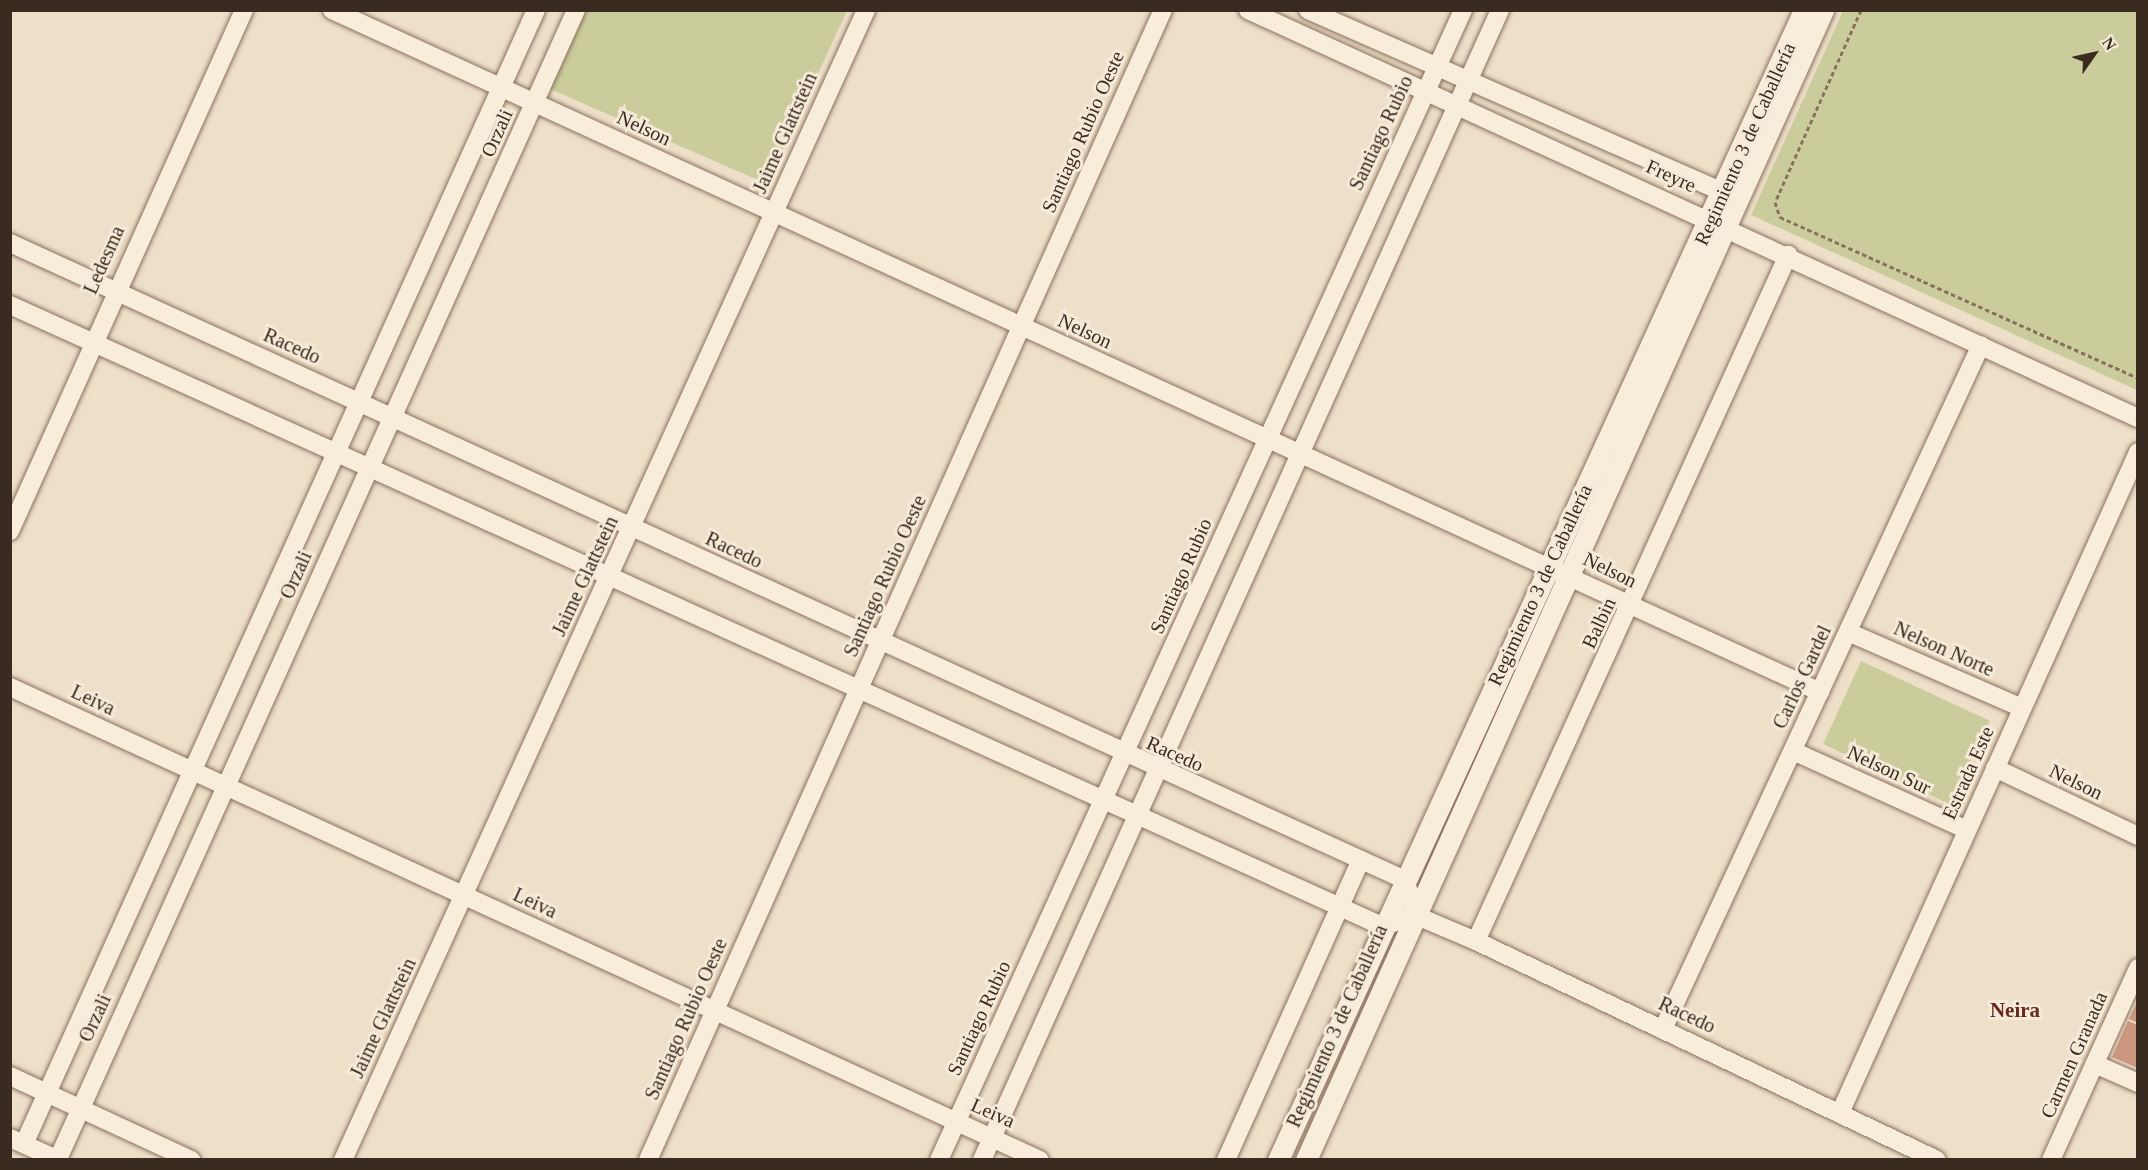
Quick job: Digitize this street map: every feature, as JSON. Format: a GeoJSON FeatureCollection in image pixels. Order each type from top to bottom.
{"type":"FeatureCollection","features":[{"type":"Feature","properties":{"kind":"street","name":"Ledesma"},"geometry":{"type":"LineString","coordinates":[[10,531],[114,291],[244,10]]}},
{"type":"Feature","properties":{"kind":"street","name":"Nelson"},"geometry":{"type":"LineString","coordinates":[[332,10],[1820,692]]}},
{"type":"Feature","properties":{"kind":"street","name":"Orzali"},"geometry":{"type":"LineString","coordinates":[[17,1141],[45,1092],[193,771],[536,10]]}},
{"type":"Feature","properties":{"kind":"street","name":"Orzali"},"geometry":{"type":"LineString","coordinates":[[58,1159],[79,1107],[576,10]]}},
{"type":"Feature","properties":{"kind":"street","name":"Jaime Glattstein"},"geometry":{"type":"LineString","coordinates":[[343,1160],[608,577],[633,527],[866,10]]}},
{"type":"Feature","properties":{"kind":"street","name":"Santiago Rubio Oeste"},"geometry":{"type":"LineString","coordinates":[[648,1160],[1163,10]]}},
{"type":"Feature","properties":{"kind":"street","name":"Freyre"},"geometry":{"type":"LineString","coordinates":[[1248,10],[1719,223],[2138,418]]}},
{"type":"Feature","properties":{"kind":"street","name":"Freyre"},"geometry":{"type":"LineString","coordinates":[[1308,10],[1731,196]]}},
{"type":"Feature","properties":{"kind":"street","name":"Santiago Rubio"},"geometry":{"type":"LineString","coordinates":[[939,1160],[1463,10]]}},
{"type":"Feature","properties":{"kind":"street"},"geometry":{"type":"LineString","coordinates":[[982,1160],[1138,817],[1298,453],[1500,10]]}},
{"type":"Feature","properties":{"kind":"street","name":"Regimiento 3 de Caballería"},"geometry":{"type":"LineString","coordinates":[[1731,196],[1804,10]]}},
{"type":"Feature","properties":{"kind":"street","name":"Regimiento 3 de Caballería"},"geometry":{"type":"LineString","coordinates":[[1306,1160],[1571,576],[1731,196],[1822,10]]}},
{"type":"Feature","properties":{"kind":"street","name":"Regimiento 3 de Caballería"},"geometry":{"type":"LineString","coordinates":[[1278,1160],[1382,926],[1548,566],[1719,223]]}},
{"type":"Feature","properties":{"kind":"street","name":"Racedo"},"geometry":{"type":"LineString","coordinates":[[10,243],[392,416],[1124,756],[1405,880]]}},
{"type":"Feature","properties":{"kind":"street","name":"Balbin"},"geometry":{"type":"LineString","coordinates":[[1476,941],[1632,606],[1788,255]]}},
{"type":"Feature","properties":{"kind":"street"},"geometry":{"type":"LineString","coordinates":[[10,305],[1103,802],[1382,926],[1416,916],[1405,880]]}},
{"type":"Feature","properties":{"kind":"street","name":"Carlos Gardel"},"geometry":{"type":"LineString","coordinates":[[1663,1029],[1981,345]]}},
{"type":"Feature","properties":{"kind":"street","name":"Estrada Este"},"geometry":{"type":"LineString","coordinates":[[1840,1113],[2138,452]]}},
{"type":"Feature","properties":{"kind":"street","name":"Nelson Norte"},"geometry":{"type":"LineString","coordinates":[[1848,632],[2022,708]]}},
{"type":"Feature","properties":{"kind":"street","name":"Leiva"},"geometry":{"type":"LineString","coordinates":[[10,687],[1040,1160]]}},
{"type":"Feature","properties":{"kind":"street","name":"Nelson Sur"},"geometry":{"type":"LineString","coordinates":[[1793,751],[1967,830]]}},
{"type":"Feature","properties":{"kind":"street","name":"Nelson"},"geometry":{"type":"LineString","coordinates":[[1995,768],[2138,836]]}},
{"type":"Feature","properties":{"kind":"street"},"geometry":{"type":"LineString","coordinates":[[1226,1160],[1361,860]]}},
{"type":"Feature","properties":{"kind":"street","name":"Racedo"},"geometry":{"type":"LineString","coordinates":[[1416,916],[1476,941],[1937,1160]]}},
{"type":"Feature","properties":{"kind":"street","name":"Carmen Granada"},"geometry":{"type":"LineString","coordinates":[[2051,1160],[2138,969]]}},
{"type":"Feature","properties":{"kind":"street"},"geometry":{"type":"LineString","coordinates":[[2095,1064],[2138,1083]]}},
{"type":"Feature","properties":{"kind":"street"},"geometry":{"type":"LineString","coordinates":[[10,1076],[191,1160]]}},
{"type":"Feature","properties":{"kind":"street"},"geometry":{"type":"LineString","coordinates":[[17,1141],[58,1159]]}},
{"type":"Feature","properties":{"kind":"path"},"geometry":{"type":"LineString","coordinates":[[1861,10],[1775,202],[1780,217],[2138,378]]}},
{"type":"Feature","properties":{"kind":"green space"},"geometry":{"type":"Polygon","coordinates":[[[585,11],[847,11],[767,184],[550,89],[585,11]]]}},
{"type":"Feature","properties":{"kind":"green space"},"geometry":{"type":"Polygon","coordinates":[[[1843,11],[2137,11],[2137,390],[1751,215],[1843,11]]]}},
{"type":"Feature","properties":{"kind":"green space"},"geometry":{"type":"Polygon","coordinates":[[[1861,661],[1990,721],[1949,804],[1823,744],[1861,661]]]}},
{"type":"Feature","properties":{"kind":"building"},"geometry":{"type":"Polygon","coordinates":[[[2138,1000],[2138,1023],[2129,1019],[2138,1000]]]}},
{"type":"Feature","properties":{"kind":"building"},"geometry":{"type":"Polygon","coordinates":[[[2128,1021],[2138,1025],[2138,1068],[2112,1057],[2128,1021]]]}},
{"type":"Feature","properties":{"kind":"district","name":"Neira"},"geometry":{"type":"Point","coordinates":[2015,1010]}}]}
